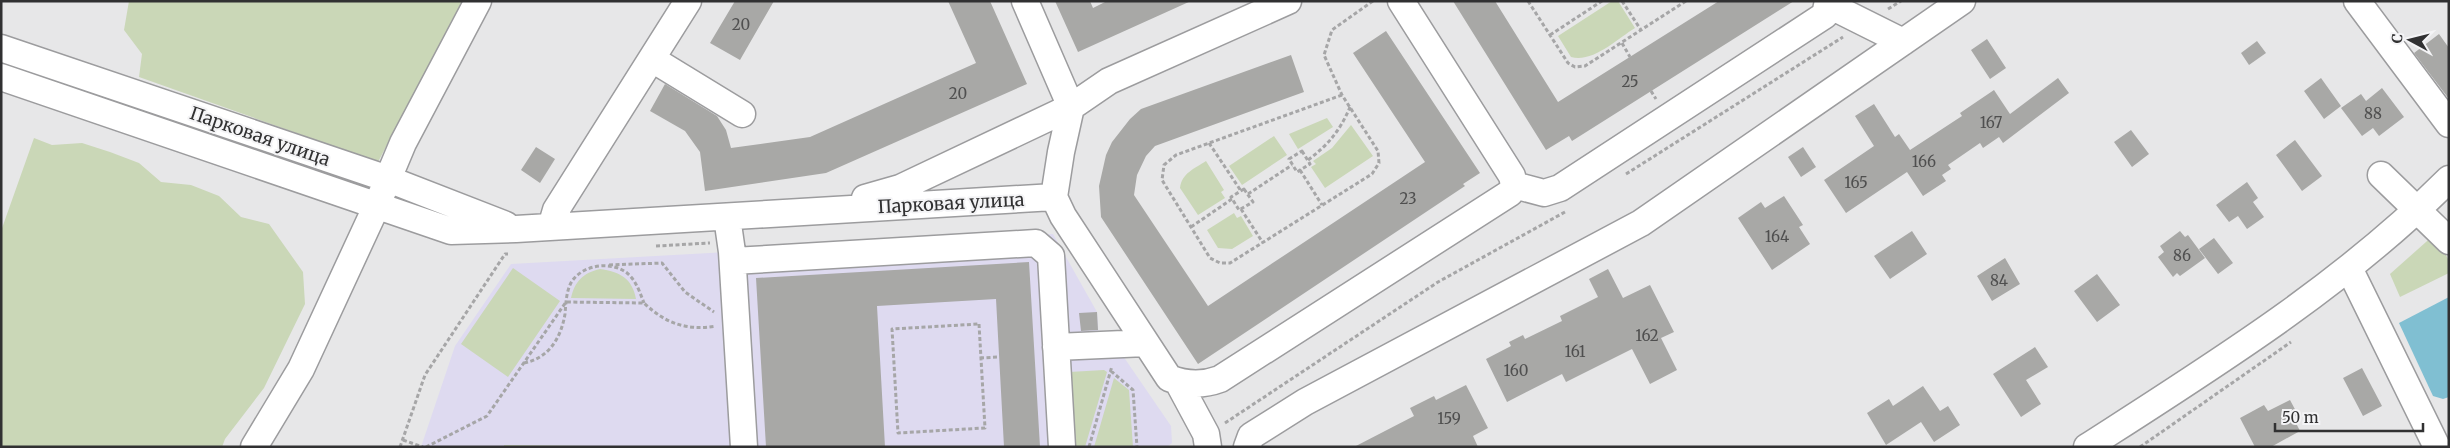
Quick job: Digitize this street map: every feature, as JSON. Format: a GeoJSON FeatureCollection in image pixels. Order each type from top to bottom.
{"type":"FeatureCollection","features":[{"type":"Feature","properties":{"kind":"street"},"geometry":{"type":"LineString","coordinates":[[254,447],[300,370],[377,205],[403,143],[478,1]]}},
{"type":"Feature","properties":{"kind":"street"},"geometry":{"type":"LineString","coordinates":[[551,227],[556,210],[688,1]]}},
{"type":"Feature","properties":{"kind":"street"},"geometry":{"type":"LineString","coordinates":[[1025,1],[1072,107],[1061,152],[1054,197],[1063,216],[1169,378],[1178,382],[1199,384],[1220,379],[1510,194],[1514,185],[1512,176],[1400,1]]}},
{"type":"Feature","properties":{"kind":"street"},"geometry":{"type":"LineString","coordinates":[[824,211],[900,188],[1072,107],[1109,81],[1288,1]]}},
{"type":"Feature","properties":{"kind":"street"},"geometry":{"type":"LineString","coordinates":[[1247,447],[1251,436],[1305,402],[1641,223],[1962,1]]}},
{"type":"Feature","properties":{"kind":"street"},"geometry":{"type":"LineString","coordinates":[[2357,1],[2449,124]]}},
{"type":"Feature","properties":{"kind":"street"},"geometry":{"type":"LineString","coordinates":[[1514,185],[1544,193],[1560,188],[1826,15],[1829,3],[1863,24],[1903,42]]}},
{"type":"Feature","properties":{"kind":"street","name":"Парковая улица"},"geometry":{"type":"LineString","coordinates":[[1,48],[388,179],[516,241]]}},
{"type":"Feature","properties":{"kind":"street"},"geometry":{"type":"LineString","coordinates":[[652,59],[742,114]]}},
{"type":"Feature","properties":{"kind":"street","name":"Парковая улица"},"geometry":{"type":"LineString","coordinates":[[1,77],[452,231],[516,241],[551,227],[730,240],[824,211],[1054,197]]}},
{"type":"Feature","properties":{"kind":"street"},"geometry":{"type":"LineString","coordinates":[[2381,175],[2449,241]]}},
{"type":"Feature","properties":{"kind":"street"},"geometry":{"type":"LineString","coordinates":[[2086,447],[2244,346],[2349,268],[2417,211],[2449,179]]}},
{"type":"Feature","properties":{"kind":"street"},"geometry":{"type":"LineString","coordinates":[[744,447],[730,240],[1036,243],[1051,256],[1062,447]]}},
{"type":"Feature","properties":{"kind":"street"},"geometry":{"type":"LineString","coordinates":[[2349,268],[2438,447]]}},
{"type":"Feature","properties":{"kind":"street"},"geometry":{"type":"LineString","coordinates":[[1056,347],[1146,343]]}},
{"type":"Feature","properties":{"kind":"street"},"geometry":{"type":"LineString","coordinates":[[1178,382],[1207,440]]}},
{"type":"Feature","properties":{"kind":"path"},"geometry":{"type":"LineString","coordinates":[[1342,95],[1176,155],[1164,165],[1162,180],[1210,258],[1220,263],[1230,263],[1372,174],[1379,163],[1378,151],[1342,95],[1324,55],[1329,36],[1337,26],[1374,1]]}},
{"type":"Feature","properties":{"kind":"path"},"geometry":{"type":"LineString","coordinates":[[1528,1],[1568,63],[1575,67],[1585,66],[1686,1]]}},
{"type":"Feature","properties":{"kind":"path"},"geometry":{"type":"LineString","coordinates":[[1550,36],[1602,1]]}},
{"type":"Feature","properties":{"kind":"path"},"geometry":{"type":"LineString","coordinates":[[1622,1],[1641,30]]}},
{"type":"Feature","properties":{"kind":"path"},"geometry":{"type":"LineString","coordinates":[[1624,176],[1901,1]]}},
{"type":"Feature","properties":{"kind":"path"},"geometry":{"type":"LineString","coordinates":[[1622,43],[1630,57]]}},
{"type":"Feature","properties":{"kind":"path"},"geometry":{"type":"LineString","coordinates":[[1308,160],[1327,146],[1337,134],[1350,107]]}},
{"type":"Feature","properties":{"kind":"path"},"geometry":{"type":"LineString","coordinates":[[1209,143],[1241,191]]}},
{"type":"Feature","properties":{"kind":"path"},"geometry":{"type":"LineString","coordinates":[[1302,151],[1310,164],[1297,172],[1292,165],[1288,159],[1302,151]]}},
{"type":"Feature","properties":{"kind":"path"},"geometry":{"type":"LineString","coordinates":[[1248,194],[1292,165]]}},
{"type":"Feature","properties":{"kind":"path"},"geometry":{"type":"LineString","coordinates":[[1300,170],[1322,205]]}},
{"type":"Feature","properties":{"kind":"path"},"geometry":{"type":"LineString","coordinates":[[1191,227],[1244,189],[1252,202],[1241,209]]}},
{"type":"Feature","properties":{"kind":"path"},"geometry":{"type":"LineString","coordinates":[[1232,199],[1263,242]]}},
{"type":"Feature","properties":{"kind":"path"},"geometry":{"type":"LineString","coordinates":[[1207,440],[1438,282],[1573,207]]}},
{"type":"Feature","properties":{"kind":"path"},"geometry":{"type":"LineString","coordinates":[[652,246],[730,240]]}},
{"type":"Feature","properties":{"kind":"path"},"geometry":{"type":"LineString","coordinates":[[400,447],[424,375],[505,254],[516,241]]}},
{"type":"Feature","properties":{"kind":"path"},"geometry":{"type":"LineString","coordinates":[[523,364],[538,359],[552,346],[562,326],[569,286],[578,274],[585,270],[602,266],[662,262],[685,292],[716,314],[734,320]]}},
{"type":"Feature","properties":{"kind":"path"},"geometry":{"type":"LineString","coordinates":[[602,266],[620,269],[627,273],[634,280],[644,303],[656,314],[672,324],[688,327],[715,326],[734,320]]}},
{"type":"Feature","properties":{"kind":"path"},"geometry":{"type":"LineString","coordinates":[[403,440],[425,447],[487,416],[566,302]]}},
{"type":"Feature","properties":{"kind":"path"},"geometry":{"type":"LineString","coordinates":[[566,302],[644,303]]}},
{"type":"Feature","properties":{"kind":"path"},"geometry":{"type":"LineString","coordinates":[[978,324],[980,358],[985,428],[898,433],[892,329],[978,324]]}},
{"type":"Feature","properties":{"kind":"path"},"geometry":{"type":"LineString","coordinates":[[1089,447],[1116,354],[1115,345]]}},
{"type":"Feature","properties":{"kind":"path"},"geometry":{"type":"LineString","coordinates":[[980,358],[999,357]]}},
{"type":"Feature","properties":{"kind":"path"},"geometry":{"type":"LineString","coordinates":[[1111,371],[1133,390],[1137,447]]}},
{"type":"Feature","properties":{"kind":"shaded area"},"geometry":{"type":"Polygon","coordinates":[[[1053,234],[1097,312],[1099,340],[1121,353],[1171,426],[1172,443],[1167,447],[421,447],[455,346],[511,264],[1053,234]]]}},
{"type":"Feature","properties":{"kind":"green space"},"geometry":{"type":"Polygon","coordinates":[[[129,1],[462,1],[378,162],[139,77],[142,54],[124,30],[129,1]]]}},
{"type":"Feature","properties":{"kind":"green space"},"geometry":{"type":"Polygon","coordinates":[[[1612,1],[1618,1],[1635,28],[1613,44],[1588,57],[1571,57],[1558,36],[1612,1]]]}},
{"type":"Feature","properties":{"kind":"green space"},"geometry":{"type":"Polygon","coordinates":[[[1327,118],[1333,127],[1298,149],[1289,134],[1327,118]]]}},
{"type":"Feature","properties":{"kind":"green space"},"geometry":{"type":"Polygon","coordinates":[[[1351,125],[1373,156],[1325,188],[1311,167],[1316,164],[1313,161],[1332,148],[1351,125]]]}},
{"type":"Feature","properties":{"kind":"green space"},"geometry":{"type":"Polygon","coordinates":[[[1274,136],[1287,155],[1242,185],[1229,166],[1274,136]]]}},
{"type":"Feature","properties":{"kind":"green space"},"geometry":{"type":"Polygon","coordinates":[[[34,138],[52,145],[82,143],[139,163],[161,182],[191,185],[219,196],[241,217],[269,224],[303,272],[305,304],[264,388],[225,439],[222,447],[1,447],[1,231],[34,138]]]}},
{"type":"Feature","properties":{"kind":"green space"},"geometry":{"type":"Polygon","coordinates":[[[1206,161],[1224,190],[1221,192],[1225,198],[1198,215],[1180,188],[1186,175],[1206,161]]]}},
{"type":"Feature","properties":{"kind":"green space"},"geometry":{"type":"Polygon","coordinates":[[[1234,213],[1237,218],[1241,216],[1253,236],[1232,249],[1218,248],[1207,230],[1234,213]]]}},
{"type":"Feature","properties":{"kind":"green space"},"geometry":{"type":"Polygon","coordinates":[[[2435,234],[2449,261],[2449,273],[2400,297],[2390,274],[2435,234]]]}},
{"type":"Feature","properties":{"kind":"green space"},"geometry":{"type":"Polygon","coordinates":[[[513,268],[560,301],[508,377],[461,344],[513,268]]]}},
{"type":"Feature","properties":{"kind":"green space"},"geometry":{"type":"Polygon","coordinates":[[[600,269],[614,272],[624,277],[632,286],[636,299],[571,298],[577,282],[584,275],[600,269]]]}},
{"type":"Feature","properties":{"kind":"green space"},"geometry":{"type":"Polygon","coordinates":[[[1104,370],[1107,372],[1085,447],[1074,447],[1069,372],[1104,370]]]}},
{"type":"Feature","properties":{"kind":"green space"},"geometry":{"type":"Polygon","coordinates":[[[1114,378],[1129,390],[1133,447],[1094,447],[1114,378]]]}},
{"type":"Feature","properties":{"kind":"green space"},"geometry":{"type":"Polygon","coordinates":[[[504,445],[669,447],[504,447],[504,445]]]}},
{"type":"Feature","properties":{"kind":"water"},"geometry":{"type":"Polygon","coordinates":[[[2449,297],[2449,397],[2443,399],[2433,396],[2399,323],[2449,297]]]}},
{"type":"Feature","properties":{"kind":"building"},"geometry":{"type":"Polygon","coordinates":[[[735,1],[774,1],[740,60],[710,43],[735,1]]]}},
{"type":"Feature","properties":{"kind":"building"},"geometry":{"type":"Polygon","coordinates":[[[948,1],[990,1],[1027,84],[826,173],[705,191],[700,152],[685,131],[650,111],[665,84],[717,116],[726,130],[731,148],[810,137],[976,63],[948,1]]]}},
{"type":"Feature","properties":{"kind":"building"},"geometry":{"type":"Polygon","coordinates":[[[1055,1],[1090,1],[1093,8],[1107,1],[1191,1],[1078,52],[1055,1]]]}},
{"type":"Feature","properties":{"kind":"building"},"geometry":{"type":"Polygon","coordinates":[[[1453,1],[1495,1],[1558,102],[1719,1],[1794,1],[1572,141],[1569,136],[1546,150],[1453,1]]]}},
{"type":"Feature","properties":{"kind":"building"},"geometry":{"type":"Polygon","coordinates":[[[1386,31],[1480,173],[1463,184],[1465,186],[1198,364],[1101,217],[1099,186],[1106,155],[1112,142],[1130,119],[1141,109],[1291,55],[1304,92],[1155,146],[1146,156],[1137,175],[1134,195],[1208,306],[1425,162],[1353,53],[1386,31]]]}},
{"type":"Feature","properties":{"kind":"building"},"geometry":{"type":"Polygon","coordinates":[[[2439,34],[2449,48],[2449,99],[2414,53],[2439,34]]]}},
{"type":"Feature","properties":{"kind":"building"},"geometry":{"type":"Polygon","coordinates":[[[1987,39],[2006,68],[1990,79],[1971,50],[1987,39]]]}},
{"type":"Feature","properties":{"kind":"building"},"geometry":{"type":"Polygon","coordinates":[[[2257,41],[2266,53],[2249,65],[2241,53],[2257,41]]]}},
{"type":"Feature","properties":{"kind":"building"},"geometry":{"type":"Polygon","coordinates":[[[2058,78],[2069,93],[2003,143],[1999,137],[1983,148],[1980,143],[1948,165],[1951,169],[1942,175],[1946,181],[1923,196],[1907,172],[1846,213],[1824,180],[1874,146],[1855,116],[1874,104],[1895,137],[1899,134],[1910,150],[1962,116],[1960,113],[1994,90],[2010,114],[2058,78]]]}},
{"type":"Feature","properties":{"kind":"building"},"geometry":{"type":"Polygon","coordinates":[[[2321,78],[2341,106],[2324,119],[2304,91],[2321,78]]]}},
{"type":"Feature","properties":{"kind":"building"},"geometry":{"type":"Polygon","coordinates":[[[2382,88],[2404,117],[2379,136],[2373,128],[2362,136],[2341,108],[2361,94],[2366,101],[2382,88]]]}},
{"type":"Feature","properties":{"kind":"building"},"geometry":{"type":"Polygon","coordinates":[[[2131,130],[2149,154],[2132,167],[2114,142],[2131,130]]]}},
{"type":"Feature","properties":{"kind":"building"},"geometry":{"type":"Polygon","coordinates":[[[2295,140],[2322,176],[2302,191],[2276,155],[2295,140]]]}},
{"type":"Feature","properties":{"kind":"building"},"geometry":{"type":"Polygon","coordinates":[[[536,147],[555,159],[540,183],[521,170],[536,147]]]}},
{"type":"Feature","properties":{"kind":"building"},"geometry":{"type":"Polygon","coordinates":[[[1803,147],[1816,167],[1801,177],[1788,157],[1803,147]]]}},
{"type":"Feature","properties":{"kind":"building"},"geometry":{"type":"Polygon","coordinates":[[[2247,182],[2258,198],[2253,202],[2264,217],[2247,229],[2238,216],[2229,222],[2216,205],[2247,182]]]}},
{"type":"Feature","properties":{"kind":"building"},"geometry":{"type":"Polygon","coordinates":[[[1784,196],[1803,225],[1799,227],[1810,244],[1772,270],[1738,218],[1761,202],[1765,208],[1784,196]]]}},
{"type":"Feature","properties":{"kind":"building"},"geometry":{"type":"Polygon","coordinates":[[[1912,231],[1927,254],[1890,279],[1874,256],[1912,231]]]}},
{"type":"Feature","properties":{"kind":"building"},"geometry":{"type":"Polygon","coordinates":[[[2180,231],[2185,237],[2188,235],[2205,258],[2180,276],[2177,273],[2173,277],[2158,257],[2164,252],[2160,246],[2180,231]]]}},
{"type":"Feature","properties":{"kind":"building"},"geometry":{"type":"Polygon","coordinates":[[[2214,238],[2233,263],[2218,274],[2199,249],[2214,238]]]}},
{"type":"Feature","properties":{"kind":"building"},"geometry":{"type":"Polygon","coordinates":[[[2005,258],[2020,284],[1992,301],[1977,276],[2005,258]]]}},
{"type":"Feature","properties":{"kind":"building"},"geometry":{"type":"Polygon","coordinates":[[[1029,262],[1040,447],[1004,447],[996,299],[877,306],[885,447],[766,447],[756,278],[1029,262]]]}},
{"type":"Feature","properties":{"kind":"building"},"geometry":{"type":"Polygon","coordinates":[[[1608,269],[1623,298],[1650,285],[1674,332],[1661,338],[1677,370],[1650,384],[1632,349],[1566,382],[1562,374],[1507,402],[1486,359],[1511,346],[1509,342],[1523,335],[1525,339],[1562,321],[1560,316],[1598,297],[1589,279],[1608,269]]]}},
{"type":"Feature","properties":{"kind":"building"},"geometry":{"type":"Polygon","coordinates":[[[2097,274],[2120,305],[2097,322],[2074,291],[2097,274]]]}},
{"type":"Feature","properties":{"kind":"building"},"geometry":{"type":"Polygon","coordinates":[[[1097,312],[1098,330],[1081,331],[1079,313],[1097,312]]]}},
{"type":"Feature","properties":{"kind":"building"},"geometry":{"type":"Polygon","coordinates":[[[2035,347],[2048,367],[2026,380],[2041,404],[2021,417],[1993,374],[2035,347]]]}},
{"type":"Feature","properties":{"kind":"building"},"geometry":{"type":"Polygon","coordinates":[[[2362,368],[2382,406],[2363,416],[2343,378],[2362,368]]]}},
{"type":"Feature","properties":{"kind":"building"},"geometry":{"type":"Polygon","coordinates":[[[1466,385],[1488,428],[1473,436],[1478,447],[1354,447],[1414,416],[1410,408],[1434,396],[1436,400],[1466,385]]]}},
{"type":"Feature","properties":{"kind":"building"},"geometry":{"type":"Polygon","coordinates":[[[1923,386],[1940,411],[1948,406],[1960,425],[1934,442],[1921,422],[1886,445],[1867,413],[1889,399],[1893,406],[1923,386]]]}},
{"type":"Feature","properties":{"kind":"building"},"geometry":{"type":"Polygon","coordinates":[[[2290,400],[2298,415],[2293,417],[2300,431],[2271,447],[2255,447],[2240,418],[2264,405],[2268,411],[2290,400]]]}}]}
